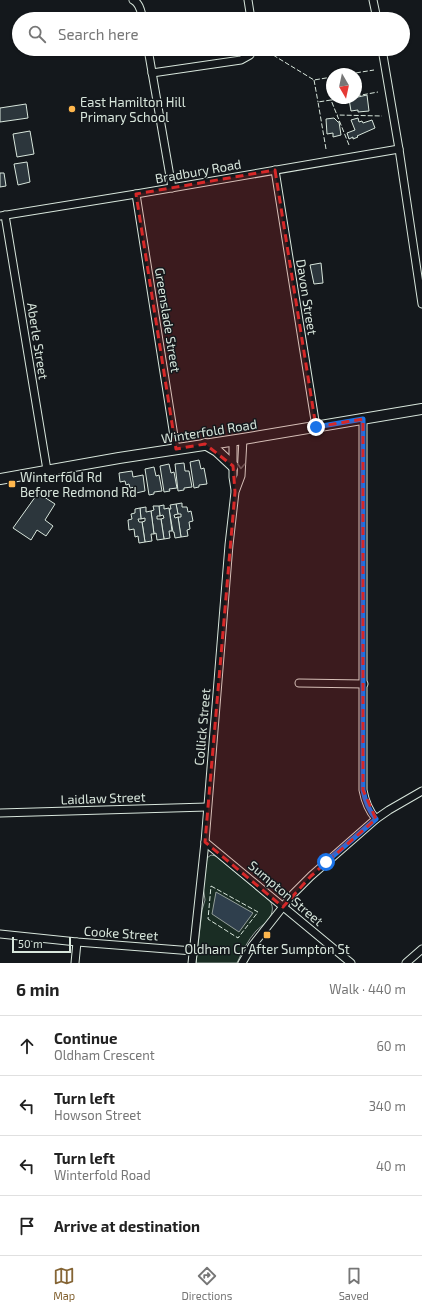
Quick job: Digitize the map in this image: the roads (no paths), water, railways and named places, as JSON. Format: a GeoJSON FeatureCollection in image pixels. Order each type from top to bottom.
{"type":"FeatureCollection","features":[{"type":"Feature","properties":{"kind":"main road","name":"Winterfold Road"},"geometry":{"type":"LineString","coordinates":[[0,479],[422,409]]}},
{"type":"Feature","properties":{"kind":"main road"},"geometry":{"type":"LineString","coordinates":[[205,444],[217,451],[233,466]]}},
{"type":"Feature","properties":{"kind":"street"},"geometry":{"type":"LineString","coordinates":[[133,0],[136,1],[141,12]]}},
{"type":"Feature","properties":{"kind":"street"},"geometry":{"type":"LineString","coordinates":[[248,0],[250,12]]}},
{"type":"Feature","properties":{"kind":"street"},"geometry":{"type":"LineString","coordinates":[[373,0],[376,12]]}},
{"type":"Feature","properties":{"kind":"street"},"geometry":{"type":"LineString","coordinates":[[149,56],[172,188]]}},
{"type":"Feature","properties":{"kind":"street"},"geometry":{"type":"LineString","coordinates":[[152,73],[241,60],[248,56]]}},
{"type":"Feature","properties":{"kind":"street"},"geometry":{"type":"LineString","coordinates":[[383,56],[399,149],[422,304]]}},
{"type":"Feature","properties":{"kind":"street","name":"Bradbury Road"},"geometry":{"type":"LineString","coordinates":[[2,216],[399,149]]}},
{"type":"Feature","properties":{"kind":"street","name":"Davon Street"},"geometry":{"type":"LineString","coordinates":[[275,170],[316,427]]}},
{"type":"Feature","properties":{"kind":"street","name":"Greenslade Street"},"geometry":{"type":"LineString","coordinates":[[136,194],[176,449]]}},
{"type":"Feature","properties":{"kind":"street","name":"Aberle Street"},"geometry":{"type":"LineString","coordinates":[[2,216],[47,470]]}},
{"type":"Feature","properties":{"kind":"street"},"geometry":{"type":"LineString","coordinates":[[363,419],[363,790],[364,798],[376,819]]}},
{"type":"Feature","properties":{"kind":"street","name":"Collick Street"},"geometry":{"type":"LineString","coordinates":[[192,963],[205,842],[235,492],[233,466],[238,440]]}},
{"type":"Feature","properties":{"kind":"street","name":"Collick Street"},"geometry":{"type":"LineString","coordinates":[[235,492],[241,476],[238,440]]}},
{"type":"Feature","properties":{"kind":"street"},"geometry":{"type":"LineString","coordinates":[[299,684],[364,684]]}},
{"type":"Feature","properties":{"kind":"street"},"geometry":{"type":"LineString","coordinates":[[242,963],[252,946],[293,894],[311,876],[376,819],[422,791]]}},
{"type":"Feature","properties":{"kind":"street","name":"Laidlaw Street"},"geometry":{"type":"LineString","coordinates":[[0,813],[207,807]]}},
{"type":"Feature","properties":{"kind":"street","name":"Sumpton Street"},"geometry":{"type":"LineString","coordinates":[[205,842],[351,963]]}},
{"type":"Feature","properties":{"kind":"street","name":"Cooke Street"},"geometry":{"type":"LineString","coordinates":[[0,934],[77,942],[193,951]]}},
{"type":"Feature","properties":{"kind":"street"},"geometry":{"type":"LineString","coordinates":[[75,963],[77,942]]}},
{"type":"Feature","properties":{"kind":"street"},"geometry":{"type":"LineString","coordinates":[[406,963],[422,949]]}},
{"type":"Feature","properties":{"kind":"water"},"geometry":{"type":"Polygon","coordinates":[[[216,892],[253,913],[239,932],[212,914],[216,892]]]}},
{"type":"Feature","properties":{"kind":"place","name":"East Hamilton Hill Primary School"},"geometry":{"type":"Point","coordinates":[72,109]}},
{"type":"Feature","properties":{"kind":"place","name":"Winterfold Rd Before Redmond Rd"},"geometry":{"type":"Point","coordinates":[12,484]}},
{"type":"Feature","properties":{"kind":"place","name":"Oldham Cr After Sumpton St"},"geometry":{"type":"Point","coordinates":[267,935]}}]}
